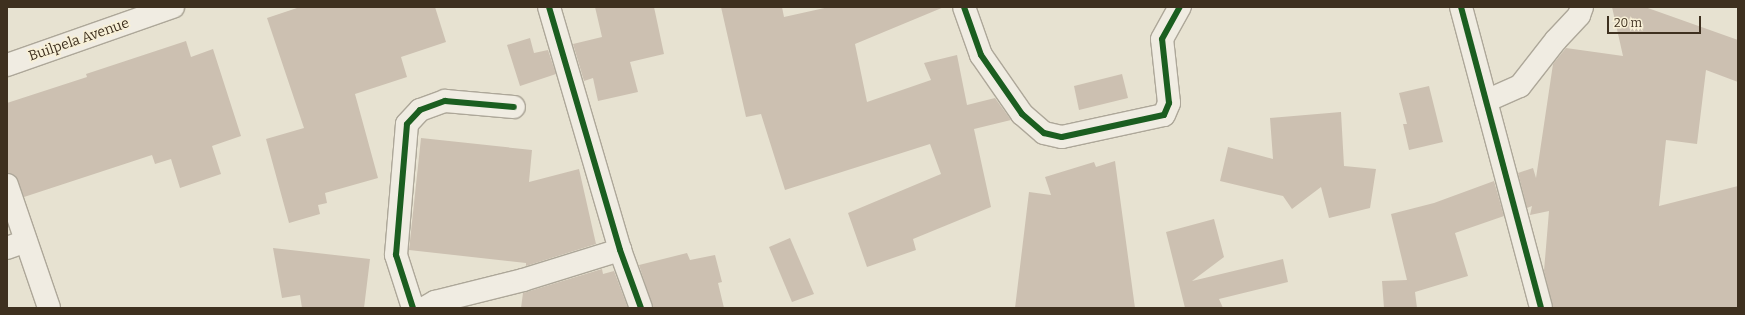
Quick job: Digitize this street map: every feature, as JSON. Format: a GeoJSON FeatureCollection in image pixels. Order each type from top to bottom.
{"type":"FeatureCollection","features":[{"type":"Feature","properties":{"kind":"street","name":"Builpela Avenue"},"geometry":{"type":"LineString","coordinates":[[7,65],[174,7]]}},
{"type":"Feature","properties":{"kind":"street"},"geometry":{"type":"LineString","coordinates":[[549,7],[620,250],[641,308]]}},
{"type":"Feature","properties":{"kind":"street"},"geometry":{"type":"LineString","coordinates":[[964,7],[981,55],[1022,114],[1044,134],[1062,137],[1164,115],[1169,103],[1162,39],[1180,7]]}},
{"type":"Feature","properties":{"kind":"street"},"geometry":{"type":"LineString","coordinates":[[1461,7],[1541,308]]}},
{"type":"Feature","properties":{"kind":"street"},"geometry":{"type":"LineString","coordinates":[[1486,101],[1520,86],[1556,40],[1578,15],[1582,7]]}},
{"type":"Feature","properties":{"kind":"street"},"geometry":{"type":"LineString","coordinates":[[413,308],[396,255],[407,124],[420,110],[445,101],[514,107]]}},
{"type":"Feature","properties":{"kind":"street"},"geometry":{"type":"LineString","coordinates":[[7,185],[17,245],[49,308]]}},
{"type":"Feature","properties":{"kind":"street"},"geometry":{"type":"LineString","coordinates":[[424,308],[434,302],[523,280],[620,250]]}},
{"type":"Feature","properties":{"kind":"building"},"geometry":{"type":"Polygon","coordinates":[[[300,7],[435,7],[446,42],[401,57],[407,77],[355,94],[378,178],[325,193],[327,203],[318,205],[320,214],[289,223],[266,139],[304,128],[267,18],[300,7]]]}},
{"type":"Feature","properties":{"kind":"building"},"geometry":{"type":"Polygon","coordinates":[[[595,7],[654,7],[664,54],[630,62],[638,92],[598,101],[593,78],[584,81],[573,44],[602,37],[595,7]]]}},
{"type":"Feature","properties":{"kind":"building"},"geometry":{"type":"Polygon","coordinates":[[[721,7],[782,7],[784,17],[829,7],[944,7],[855,44],[867,102],[931,80],[924,63],[957,55],[967,105],[995,98],[1011,120],[974,129],[991,207],[913,239],[916,250],[867,267],[848,213],[941,174],[930,144],[785,190],[761,114],[746,117],[721,7]]]}},
{"type":"Feature","properties":{"kind":"building"},"geometry":{"type":"Polygon","coordinates":[[[1612,7],[1645,7],[1738,40],[1738,82],[1706,70],[1697,144],[1666,140],[1659,206],[1738,186],[1738,308],[1553,308],[1544,271],[1549,211],[1530,215],[1532,206],[1527,208],[1518,173],[1533,168],[1536,178],[1553,64],[1566,48],[1623,56],[1612,7]]]}},
{"type":"Feature","properties":{"kind":"building"},"geometry":{"type":"Polygon","coordinates":[[[530,38],[534,53],[548,50],[556,74],[520,86],[507,45],[530,38]]]}},
{"type":"Feature","properties":{"kind":"building"},"geometry":{"type":"Polygon","coordinates":[[[186,41],[191,57],[213,49],[241,136],[212,146],[221,174],[180,188],[171,159],[155,164],[152,155],[24,197],[15,176],[7,173],[7,103],[87,77],[86,74],[186,41]]]}},
{"type":"Feature","properties":{"kind":"building"},"geometry":{"type":"Polygon","coordinates":[[[1122,74],[1128,98],[1079,110],[1074,86],[1122,74]]]}},
{"type":"Feature","properties":{"kind":"building"},"geometry":{"type":"Polygon","coordinates":[[[1429,86],[1443,142],[1409,150],[1403,124],[1407,124],[1399,93],[1429,86]]]}},
{"type":"Feature","properties":{"kind":"building"},"geometry":{"type":"Polygon","coordinates":[[[1341,112],[1344,166],[1376,169],[1370,208],[1329,218],[1321,187],[1292,209],[1283,196],[1220,181],[1228,147],[1273,159],[1270,118],[1341,112]]]}},
{"type":"Feature","properties":{"kind":"building"},"geometry":{"type":"Polygon","coordinates":[[[421,138],[532,150],[529,182],[579,169],[596,244],[526,266],[526,263],[409,250],[421,138]]]}},
{"type":"Feature","properties":{"kind":"building"},"geometry":{"type":"Polygon","coordinates":[[[1115,161],[1135,308],[1015,308],[1029,192],[1051,195],[1045,177],[1094,162],[1096,167],[1115,161]]]}},
{"type":"Feature","properties":{"kind":"building"},"geometry":{"type":"Polygon","coordinates":[[[1494,181],[1504,216],[1455,233],[1468,276],[1415,292],[1417,308],[1384,308],[1382,281],[1407,280],[1391,214],[1434,203],[1494,181]]]}},
{"type":"Feature","properties":{"kind":"building"},"geometry":{"type":"Polygon","coordinates":[[[1214,219],[1224,257],[1192,281],[1283,259],[1288,282],[1219,299],[1223,308],[1185,308],[1166,232],[1214,219]]]}},
{"type":"Feature","properties":{"kind":"building"},"geometry":{"type":"Polygon","coordinates":[[[790,238],[814,294],[792,302],[769,247],[790,238]]]}},
{"type":"Feature","properties":{"kind":"building"},"geometry":{"type":"Polygon","coordinates":[[[273,248],[370,259],[364,308],[302,308],[300,295],[282,298],[273,248]]]}},
{"type":"Feature","properties":{"kind":"building"},"geometry":{"type":"Polygon","coordinates":[[[687,253],[690,260],[715,255],[722,282],[718,283],[724,308],[653,308],[639,265],[687,253]]]}},
{"type":"Feature","properties":{"kind":"building"},"geometry":{"type":"Polygon","coordinates":[[[602,269],[603,274],[614,271],[628,308],[521,308],[523,293],[602,269]]]}},
{"type":"Feature","properties":{"kind":"cycle path"},"geometry":{"type":"LineString","coordinates":[[549,7],[620,250],[641,308]]}},
{"type":"Feature","properties":{"kind":"cycle path"},"geometry":{"type":"LineString","coordinates":[[964,7],[981,55],[1022,114],[1044,133],[1062,137],[1164,115],[1169,103],[1162,39],[1180,7]]}},
{"type":"Feature","properties":{"kind":"cycle path"},"geometry":{"type":"LineString","coordinates":[[1461,7],[1541,308]]}},
{"type":"Feature","properties":{"kind":"cycle path"},"geometry":{"type":"LineString","coordinates":[[413,308],[396,255],[407,124],[420,110],[445,101],[514,107]]}}]}
